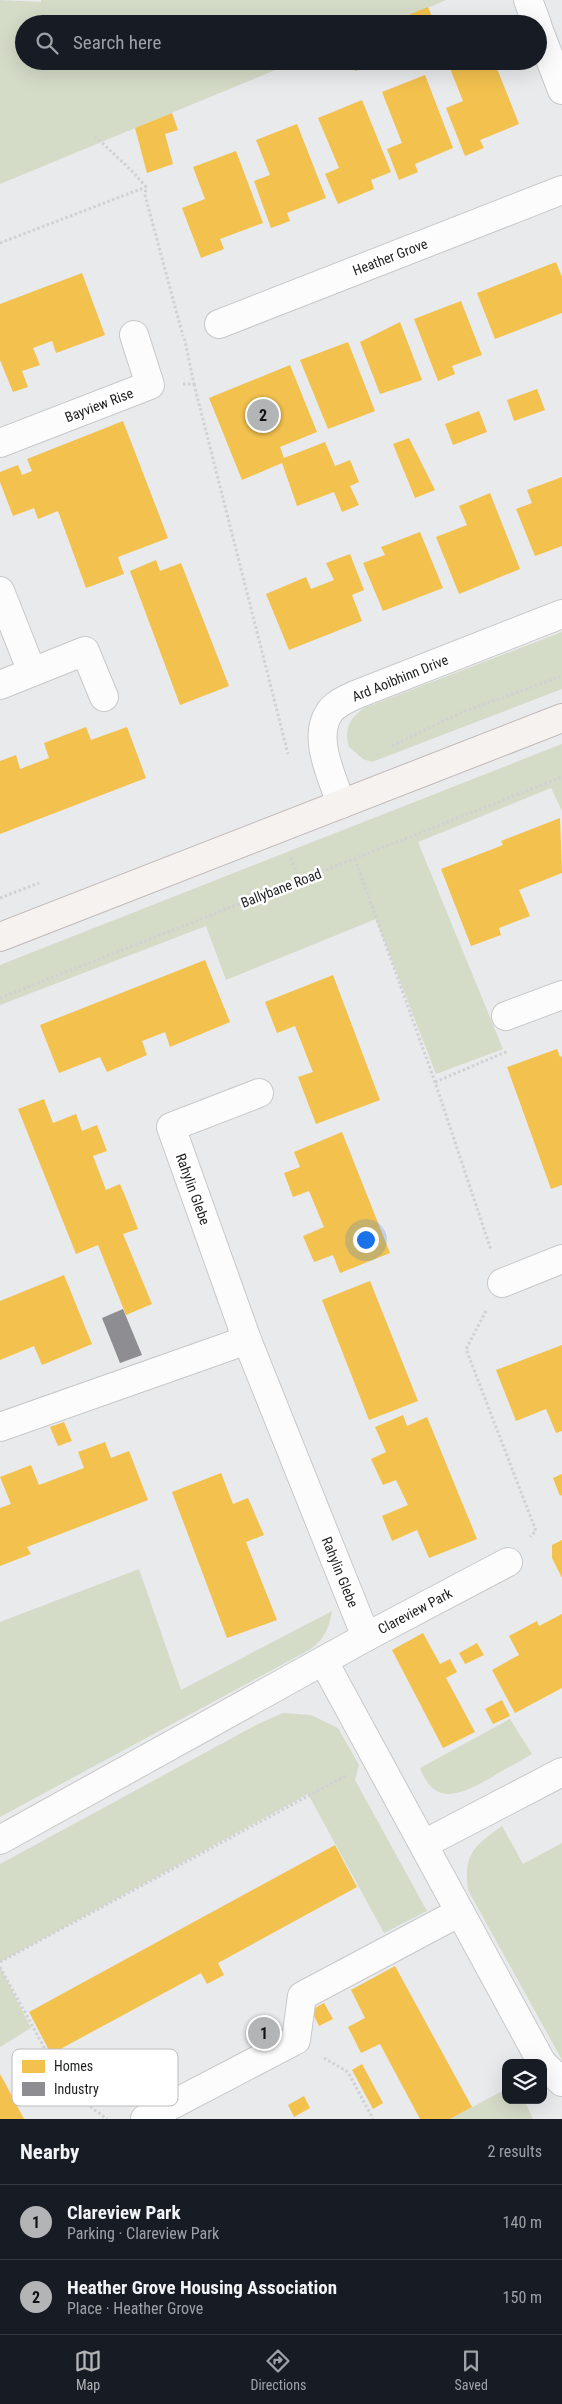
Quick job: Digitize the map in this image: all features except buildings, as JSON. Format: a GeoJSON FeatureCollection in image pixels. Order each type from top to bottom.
{"type":"FeatureCollection","features":[{"type":"Feature","properties":{"kind":"main road"},"geometry":{"type":"LineString","coordinates":[[0,937],[562,718]]}},
{"type":"Feature","properties":{"kind":"street"},"geometry":{"type":"LineString","coordinates":[[528,0],[534,15]]}},
{"type":"Feature","properties":{"kind":"street"},"geometry":{"type":"LineString","coordinates":[[547,51],[562,90]]}},
{"type":"Feature","properties":{"kind":"street","name":"Heather Grove"},"geometry":{"type":"LineString","coordinates":[[219,324],[562,190]]}},
{"type":"Feature","properties":{"kind":"street","name":"Bayview Rise"},"geometry":{"type":"LineString","coordinates":[[0,443],[150,385],[134,335]]}},
{"type":"Feature","properties":{"kind":"street"},"geometry":{"type":"LineString","coordinates":[[0,591],[32,672]]}},
{"type":"Feature","properties":{"kind":"street","name":"Ard Aoibhinn Drive"},"geometry":{"type":"LineString","coordinates":[[341,804],[323,747],[324,728],[330,711],[355,695],[562,614]]}},
{"type":"Feature","properties":{"kind":"street"},"geometry":{"type":"LineString","coordinates":[[0,685],[85,651],[104,697]]}},
{"type":"Feature","properties":{"kind":"street"},"geometry":{"type":"LineString","coordinates":[[506,1016],[562,995]]}},
{"type":"Feature","properties":{"kind":"street","name":"Rahylin Glebe"},"geometry":{"type":"LineString","coordinates":[[259,1094],[171,1127],[247,1340],[366,1637]]}},
{"type":"Feature","properties":{"kind":"street"},"geometry":{"type":"LineString","coordinates":[[502,1283],[562,1258]]}},
{"type":"Feature","properties":{"kind":"street"},"geometry":{"type":"LineString","coordinates":[[0,1427],[247,1340]]}},
{"type":"Feature","properties":{"kind":"street","name":"Clareview Park"},"geometry":{"type":"LineString","coordinates":[[0,1840],[366,1637],[508,1562]]}},
{"type":"Feature","properties":{"kind":"street"},"geometry":{"type":"LineString","coordinates":[[324,1662],[541,2059]]}},
{"type":"Feature","properties":{"kind":"street"},"geometry":{"type":"LineString","coordinates":[[424,1844],[562,1772]]}},
{"type":"Feature","properties":{"kind":"street"},"geometry":{"type":"LineString","coordinates":[[178,2102],[296,2040],[302,1996],[460,1912]]}},
{"type":"Feature","properties":{"kind":"street"},"geometry":{"type":"LineString","coordinates":[[547,2067],[562,2082]]}},
{"type":"Feature","properties":{"kind":"street"},"geometry":{"type":"LineString","coordinates":[[145,2119],[170,2106]]}},
{"type":"Feature","properties":{"kind":"path"},"geometry":{"type":"LineString","coordinates":[[95,136],[134,172],[146,187],[145,194],[183,336],[290,761]]}},
{"type":"Feature","properties":{"kind":"path"},"geometry":{"type":"LineString","coordinates":[[0,243],[146,187]]}},
{"type":"Feature","properties":{"kind":"path"},"geometry":{"type":"LineString","coordinates":[[183,336],[219,324]]}},
{"type":"Feature","properties":{"kind":"path"},"geometry":{"type":"LineString","coordinates":[[150,385],[194,384]]}},
{"type":"Feature","properties":{"kind":"path"},"geometry":{"type":"LineString","coordinates":[[383,750],[460,713],[562,676]]}},
{"type":"Feature","properties":{"kind":"path","name":"Ballybane Road"},"geometry":{"type":"LineString","coordinates":[[0,998],[562,777]]}},
{"type":"Feature","properties":{"kind":"path"},"geometry":{"type":"LineString","coordinates":[[355,859],[435,1082],[502,1283],[471,1336],[466,1349],[536,1531],[508,1562]]}},
{"type":"Feature","properties":{"kind":"path"},"geometry":{"type":"LineString","coordinates":[[435,1082],[518,1047],[506,1016]]}},
{"type":"Feature","properties":{"kind":"path"},"geometry":{"type":"LineString","coordinates":[[0,1962],[376,1758]]}},
{"type":"Feature","properties":{"kind":"path"},"geometry":{"type":"LineString","coordinates":[[0,1967],[45,2049]]}},
{"type":"Feature","properties":{"kind":"path"},"geometry":{"type":"LineString","coordinates":[[296,2040],[348,2072],[373,2119]]}},
{"type":"Feature","properties":{"kind":"path"},"geometry":{"type":"LineString","coordinates":[[89,2106],[107,2119]]}},
{"type":"Feature","properties":{"kind":"green space"},"geometry":{"type":"Polygon","coordinates":[[[0,0],[41,2],[41,0],[446,0],[410,15],[15,15],[15,70],[275,70],[0,184],[0,0]]]}},
{"type":"Feature","properties":{"kind":"green space"},"geometry":{"type":"Polygon","coordinates":[[[562,632],[562,689],[372,762],[363,759],[349,747],[347,735],[349,725],[351,720],[364,708],[562,632]]]}},
{"type":"Feature","properties":{"kind":"green space"},"geometry":{"type":"Polygon","coordinates":[[[562,744],[562,811],[551,788],[418,842],[503,1049],[436,1074],[376,919],[226,980],[206,926],[0,1005],[0,965],[562,744]]]}},
{"type":"Feature","properties":{"kind":"green space"},"geometry":{"type":"Polygon","coordinates":[[[139,1569],[181,1690],[332,1611],[329,1623],[323,1637],[311,1649],[0,1817],[0,1622],[139,1569]]]}},
{"type":"Feature","properties":{"kind":"green space"},"geometry":{"type":"Polygon","coordinates":[[[283,1713],[311,1715],[338,1728],[359,1765],[355,1780],[427,1911],[384,1933],[308,1794],[0,1962],[0,1864],[258,1724],[283,1713]]]}},
{"type":"Feature","properties":{"kind":"green space"},"geometry":{"type":"Polygon","coordinates":[[[510,1719],[532,1754],[481,1783],[461,1792],[442,1793],[434,1789],[426,1781],[420,1768],[510,1719]]]}},
{"type":"Feature","properties":{"kind":"green space"},"geometry":{"type":"Polygon","coordinates":[[[502,1826],[523,1864],[562,1843],[562,2060],[468,1890],[467,1867],[469,1859],[478,1845],[502,1826]]]}},
{"type":"Feature","properties":{"kind":"green space"},"geometry":{"type":"Polygon","coordinates":[[[0,1967],[31,2028],[0,2047],[0,1967]]]}},
{"type":"Feature","properties":{"kind":"green space"},"geometry":{"type":"Polygon","coordinates":[[[502,2091],[502,2104],[526,2104],[533,2119],[450,2119],[502,2091]]]}},
{"type":"Feature","properties":{"kind":"place","name":"Heather Grove Housing Association"},"geometry":{"type":"Point","coordinates":[263,415]}},
{"type":"Feature","properties":{"kind":"place","name":"Clareview Park"},"geometry":{"type":"Point","coordinates":[264,2033]}}]}
